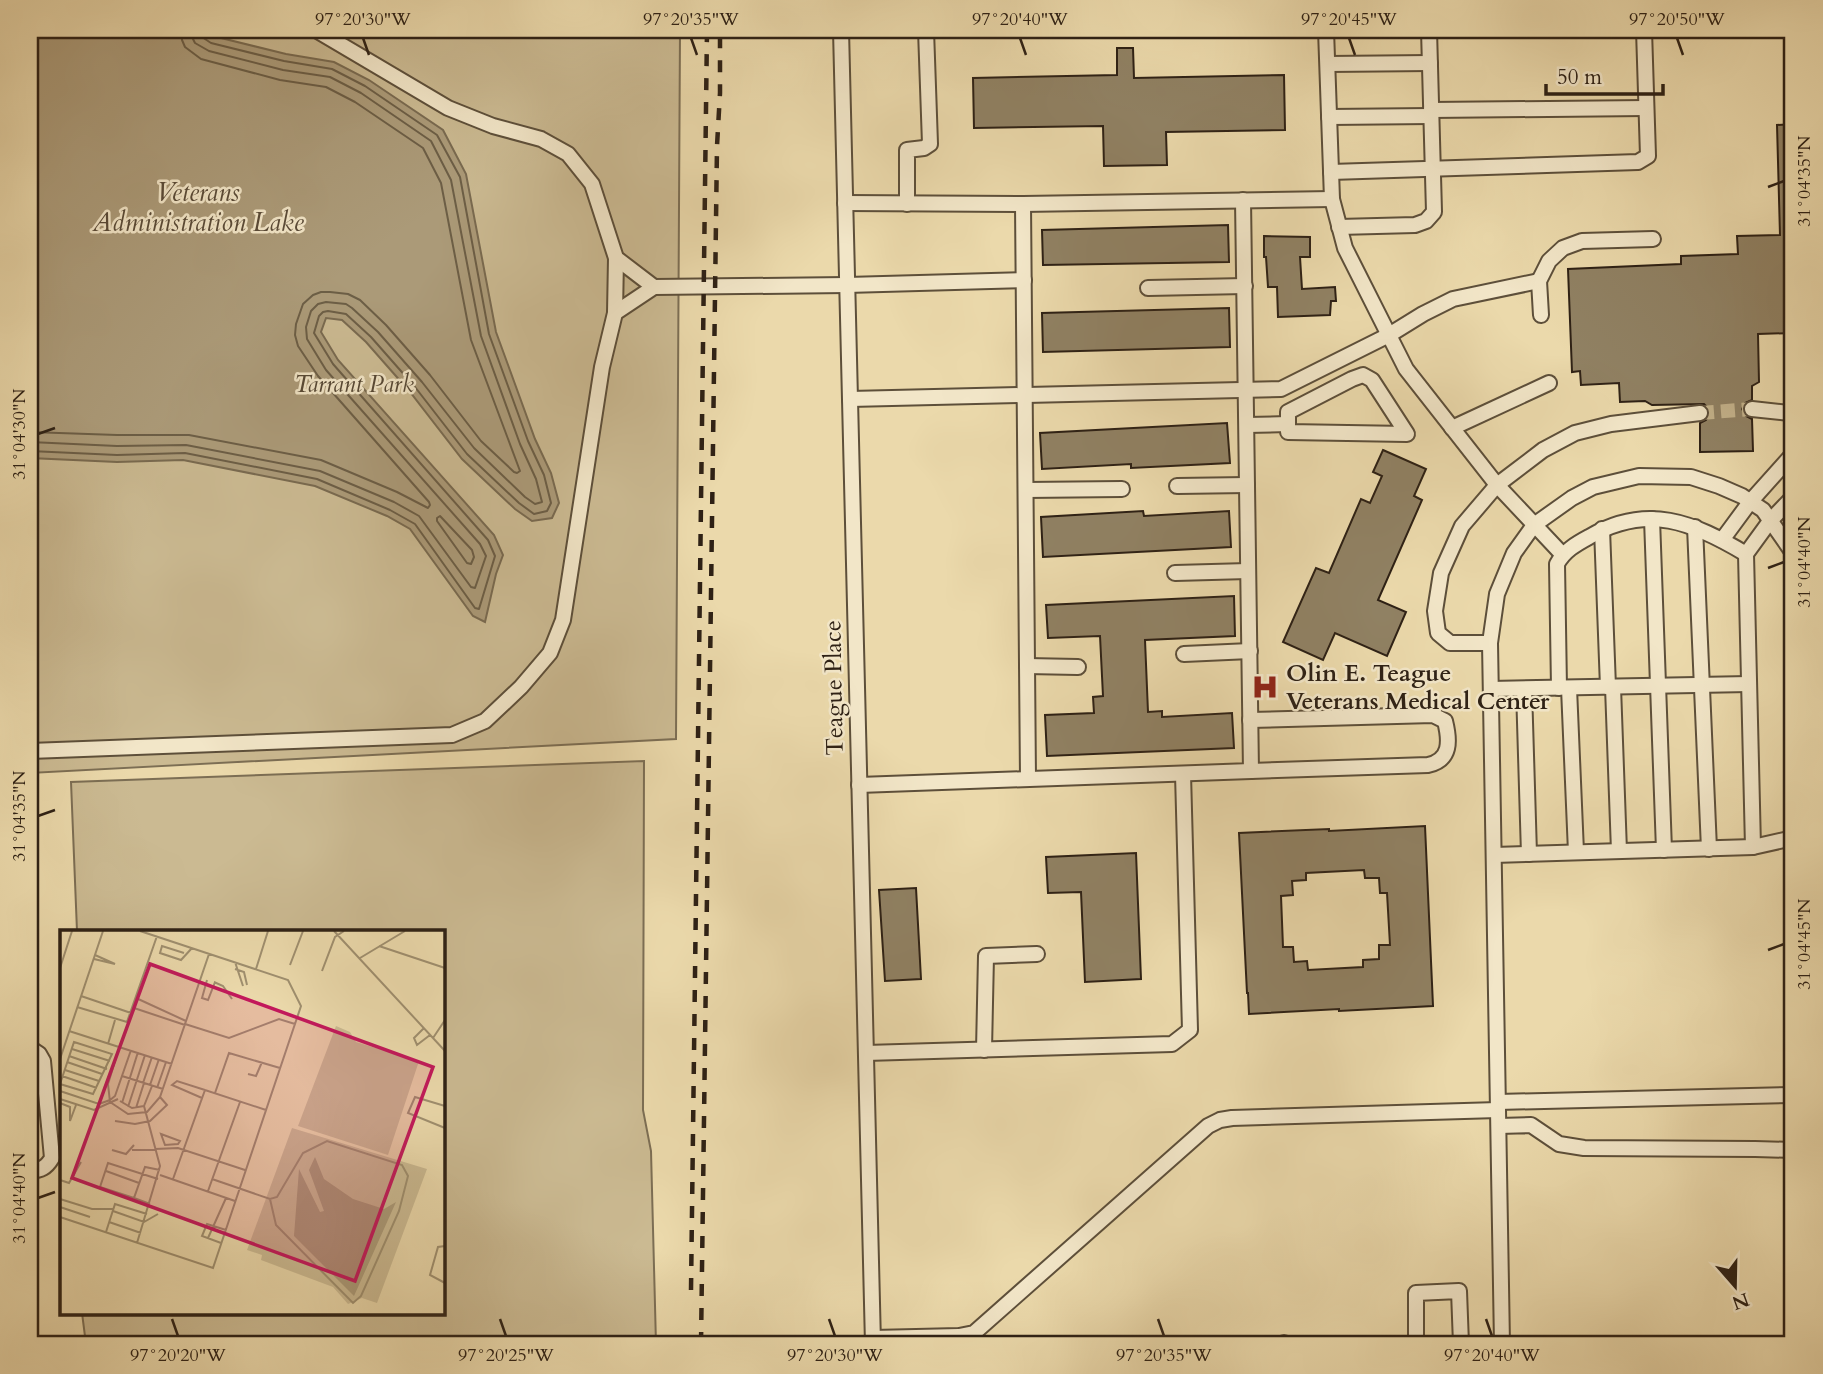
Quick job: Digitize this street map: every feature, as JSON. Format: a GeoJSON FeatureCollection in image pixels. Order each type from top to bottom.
{"type":"FeatureCollection","features":[{"type":"Feature","properties":{"kind":"lane"},"geometry":{"type":"LineString","coordinates":[[30,751],[452,735],[485,721],[521,687],[550,653],[563,620],[602,367],[615,313],[616,258],[592,184],[568,154],[541,139],[493,126],[448,108],[316,30]]}},
{"type":"Feature","properties":{"kind":"lane","name":"Teague Place"},"geometry":{"type":"LineString","coordinates":[[842,30],[873,1341]]}},
{"type":"Feature","properties":{"kind":"lane"},"geometry":{"type":"LineString","coordinates":[[907,204],[907,150],[924,148],[930,144],[926,30]]}},
{"type":"Feature","properties":{"kind":"lane"},"geometry":{"type":"LineString","coordinates":[[1326,30],[1332,199],[1345,248],[1406,369],[1497,485],[1562,554]]}},
{"type":"Feature","properties":{"kind":"lane"},"geometry":{"type":"LineString","coordinates":[[1339,227],[1415,225],[1426,221],[1434,212],[1429,30]]}},
{"type":"Feature","properties":{"kind":"lane"},"geometry":{"type":"LineString","coordinates":[[1331,172],[1638,162],[1648,156],[1644,30]]}},
{"type":"Feature","properties":{"kind":"lane"},"geometry":{"type":"LineString","coordinates":[[1328,64],[1430,63]]}},
{"type":"Feature","properties":{"kind":"lane"},"geometry":{"type":"LineString","coordinates":[[1329,117],[1646,108]]}},
{"type":"Feature","properties":{"kind":"lane"},"geometry":{"type":"LineString","coordinates":[[845,204],[1332,199]]}},
{"type":"Feature","properties":{"kind":"lane"},"geometry":{"type":"LineString","coordinates":[[1243,200],[1251,771]]}},
{"type":"Feature","properties":{"kind":"lane"},"geometry":{"type":"LineString","coordinates":[[1023,204],[1028,779]]}},
{"type":"Feature","properties":{"kind":"lane"},"geometry":{"type":"LineString","coordinates":[[1541,315],[1539,281],[1549,261],[1563,248],[1582,241],[1653,239]]}},
{"type":"Feature","properties":{"kind":"lane"},"geometry":{"type":"LineString","coordinates":[[616,258],[654,287]]}},
{"type":"Feature","properties":{"kind":"lane"},"geometry":{"type":"LineString","coordinates":[[615,313],[654,287],[1024,280]]}},
{"type":"Feature","properties":{"kind":"lane"},"geometry":{"type":"LineString","coordinates":[[849,399],[1281,389],[1454,299],[1539,281]]}},
{"type":"Feature","properties":{"kind":"lane"},"geometry":{"type":"LineString","coordinates":[[1148,288],[1245,286]]}},
{"type":"Feature","properties":{"kind":"lane"},"geometry":{"type":"LineString","coordinates":[[1363,376],[1373,380],[1408,434],[1288,432],[1288,424],[1288,412],[1363,376]]}},
{"type":"Feature","properties":{"kind":"lane"},"geometry":{"type":"LineString","coordinates":[[1452,428],[1549,383]]}},
{"type":"Feature","properties":{"kind":"lane"},"geometry":{"type":"LineString","coordinates":[[1752,409],[1789,412],[1793,415]]}},
{"type":"Feature","properties":{"kind":"lane"},"geometry":{"type":"LineString","coordinates":[[1490,643],[1450,643],[1438,634],[1434,611],[1441,573],[1462,526],[1497,485],[1543,450],[1575,433],[1611,424],[1700,413]]}},
{"type":"Feature","properties":{"kind":"lane"},"geometry":{"type":"LineString","coordinates":[[1247,425],[1288,424]]}},
{"type":"Feature","properties":{"kind":"lane"},"geometry":{"type":"LineString","coordinates":[[1722,540],[1750,502],[1793,454]]}},
{"type":"Feature","properties":{"kind":"lane"},"geometry":{"type":"LineString","coordinates":[[1502,1344],[1490,643],[1497,594],[1514,553],[1534,525],[1572,498],[1593,487],[1639,476],[1691,477],[1719,486],[1763,510],[1793,553]]}},
{"type":"Feature","properties":{"kind":"lane"},"geometry":{"type":"LineString","coordinates":[[1177,486],[1247,485]]}},
{"type":"Feature","properties":{"kind":"lane"},"geometry":{"type":"LineString","coordinates":[[1026,490],[1122,489]]}},
{"type":"Feature","properties":{"kind":"lane"},"geometry":{"type":"LineString","coordinates":[[1753,848],[1745,554],[1770,521],[1793,497]]}},
{"type":"Feature","properties":{"kind":"lane"},"geometry":{"type":"LineString","coordinates":[[1576,852],[1557,564],[1562,554],[1602,529],[1651,519],[1695,527],[1745,554]]}},
{"type":"Feature","properties":{"kind":"lane"},"geometry":{"type":"LineString","coordinates":[[1651,519],[1664,850]]}},
{"type":"Feature","properties":{"kind":"lane"},"geometry":{"type":"LineString","coordinates":[[1695,527],[1709,849]]}},
{"type":"Feature","properties":{"kind":"lane"},"geometry":{"type":"LineString","coordinates":[[1602,529],[1619,851]]}},
{"type":"Feature","properties":{"kind":"lane"},"geometry":{"type":"LineString","coordinates":[[1175,573],[1248,571]]}},
{"type":"Feature","properties":{"kind":"lane"},"geometry":{"type":"LineString","coordinates":[[1184,654],[1250,651]]}},
{"type":"Feature","properties":{"kind":"lane"},"geometry":{"type":"LineString","coordinates":[[1027,666],[1078,667]]}},
{"type":"Feature","properties":{"kind":"lane"},"geometry":{"type":"LineString","coordinates":[[1491,689],[1749,684]]}},
{"type":"Feature","properties":{"kind":"lane"},"geometry":{"type":"LineString","coordinates":[[1524,689],[1529,854]]}},
{"type":"Feature","properties":{"kind":"lane"},"geometry":{"type":"LineString","coordinates":[[859,785],[1428,765],[1442,760],[1447,754],[1448,731],[1445,721],[1433,715],[1250,720]]}},
{"type":"Feature","properties":{"kind":"lane"},"geometry":{"type":"LineString","coordinates":[[866,1053],[1172,1044],[1190,1030],[1183,774]]}},
{"type":"Feature","properties":{"kind":"lane"},"geometry":{"type":"LineString","coordinates":[[1494,855],[1753,848],[1793,838]]}},
{"type":"Feature","properties":{"kind":"lane"},"geometry":{"type":"LineString","coordinates":[[984,1049],[986,956],[1037,954]]}},
{"type":"Feature","properties":{"kind":"lane"},"geometry":{"type":"LineString","coordinates":[[30,1048],[39,1054],[43,1061],[52,1158],[47,1166],[30,1171]]}},
{"type":"Feature","properties":{"kind":"lane"},"geometry":{"type":"LineString","coordinates":[[873,1341],[974,1333],[1208,1126],[1220,1120],[1498,1106],[1552,1100],[1793,1095]]}},
{"type":"Feature","properties":{"kind":"lane"},"geometry":{"type":"LineString","coordinates":[[1499,1126],[1531,1125],[1559,1144],[1584,1148],[1793,1150]]}},
{"type":"Feature","properties":{"kind":"lane"},"geometry":{"type":"LineString","coordinates":[[1416,1344],[1416,1293],[1460,1291],[1461,1344]]}},
{"type":"Feature","properties":{"kind":"green space","name":"Tarrant Park"},"geometry":{"type":"Polygon","coordinates":[[[30,30],[680,30],[676,739],[30,773],[30,30]]]}},
{"type":"Feature","properties":{"kind":"green space"},"geometry":{"type":"Polygon","coordinates":[[[644,761],[643,1110],[651,1151],[656,1344],[86,1344],[82,1314],[444,1314],[444,930],[77,930],[71,782],[644,761]]]}},
{"type":"Feature","properties":{"kind":"water","name":"Veterans Administration Lake"},"geometry":{"type":"Polygon","coordinates":[[[30,30],[202,30],[213,36],[286,54],[334,62],[369,80],[443,130],[466,174],[496,332],[535,439],[551,473],[559,503],[552,518],[532,521],[515,509],[462,459],[410,392],[366,342],[342,320],[326,318],[321,332],[338,360],[494,535],[503,555],[485,622],[473,616],[410,529],[387,516],[315,486],[183,460],[117,462],[30,458],[30,30]]]}},
{"type":"Feature","properties":{"kind":"building"},"geometry":{"type":"Polygon","coordinates":[[[1117,48],[1133,48],[1134,78],[1284,75],[1285,130],[1166,132],[1167,165],[1104,166],[1103,126],[974,128],[973,78],[1117,75],[1117,48]]]}},
{"type":"Feature","properties":{"kind":"building"},"geometry":{"type":"Polygon","coordinates":[[[1793,124],[1793,333],[1758,334],[1759,382],[1752,386],[1752,400],[1745,403],[1742,409],[1746,416],[1752,419],[1753,451],[1700,452],[1700,423],[1706,420],[1710,413],[1704,404],[1652,405],[1645,401],[1620,402],[1619,383],[1581,385],[1580,371],[1572,372],[1568,269],[1681,264],[1681,256],[1738,254],[1737,236],[1780,235],[1777,125],[1793,124]]]}},
{"type":"Feature","properties":{"kind":"building"},"geometry":{"type":"Polygon","coordinates":[[[1228,225],[1229,262],[1043,265],[1042,230],[1228,225]]]}},
{"type":"Feature","properties":{"kind":"building"},"geometry":{"type":"Polygon","coordinates":[[[1264,236],[1310,237],[1310,257],[1300,257],[1302,289],[1335,287],[1336,301],[1331,301],[1330,315],[1278,317],[1277,287],[1268,287],[1264,236]]]}},
{"type":"Feature","properties":{"kind":"building"},"geometry":{"type":"Polygon","coordinates":[[[1229,308],[1230,347],[1043,352],[1042,313],[1229,308]]]}},
{"type":"Feature","properties":{"kind":"building"},"geometry":{"type":"Polygon","coordinates":[[[1227,423],[1230,463],[1131,468],[1131,464],[1042,469],[1040,433],[1227,423]]]}},
{"type":"Feature","properties":{"kind":"building"},"geometry":{"type":"Polygon","coordinates":[[[1383,450],[1426,469],[1414,496],[1422,500],[1378,600],[1406,612],[1387,656],[1335,633],[1323,660],[1283,642],[1316,568],[1329,573],[1361,499],[1370,503],[1382,476],[1373,472],[1383,450]]]}},
{"type":"Feature","properties":{"kind":"building"},"geometry":{"type":"Polygon","coordinates":[[[1143,511],[1144,516],[1229,511],[1231,547],[1043,557],[1041,517],[1143,511]]]}},
{"type":"Feature","properties":{"kind":"building"},"geometry":{"type":"Polygon","coordinates":[[[1234,596],[1235,636],[1145,640],[1148,712],[1162,711],[1162,717],[1232,713],[1234,748],[1047,756],[1045,715],[1094,713],[1093,697],[1103,696],[1100,636],[1048,638],[1046,605],[1234,596]]]}},
{"type":"Feature","properties":{"kind":"building"},"geometry":{"type":"Polygon","coordinates":[[[1425,826],[1433,1006],[1249,1014],[1239,833],[1425,826]],[[1364,870],[1306,873],[1306,880],[1292,881],[1293,895],[1281,896],[1283,947],[1293,947],[1294,962],[1307,961],[1308,970],[1363,967],[1363,960],[1379,959],[1379,945],[1390,945],[1387,893],[1380,893],[1379,878],[1365,878],[1364,870]]]}},
{"type":"Feature","properties":{"kind":"building"},"geometry":{"type":"Polygon","coordinates":[[[1136,853],[1141,979],[1085,982],[1081,892],[1048,893],[1046,857],[1136,853]]]}},
{"type":"Feature","properties":{"kind":"building"},"geometry":{"type":"Polygon","coordinates":[[[916,888],[921,979],[885,981],[879,890],[916,888]]]}},
{"type":"Feature","properties":{"kind":"tunnel"},"geometry":{"type":"LineString","coordinates":[[1700,413],[1752,409]]}},
{"type":"Feature","properties":{"kind":"railway"},"geometry":{"type":"LineString","coordinates":[[691,1290],[707,30]]}},
{"type":"Feature","properties":{"kind":"railway"},"geometry":{"type":"LineString","coordinates":[[701,1344],[720,30]]}},
{"type":"Feature","properties":{"kind":"place","name":"Olin E. Teague Veterans Medical Center"},"geometry":{"type":"Point","coordinates":[1265,687]}}]}
